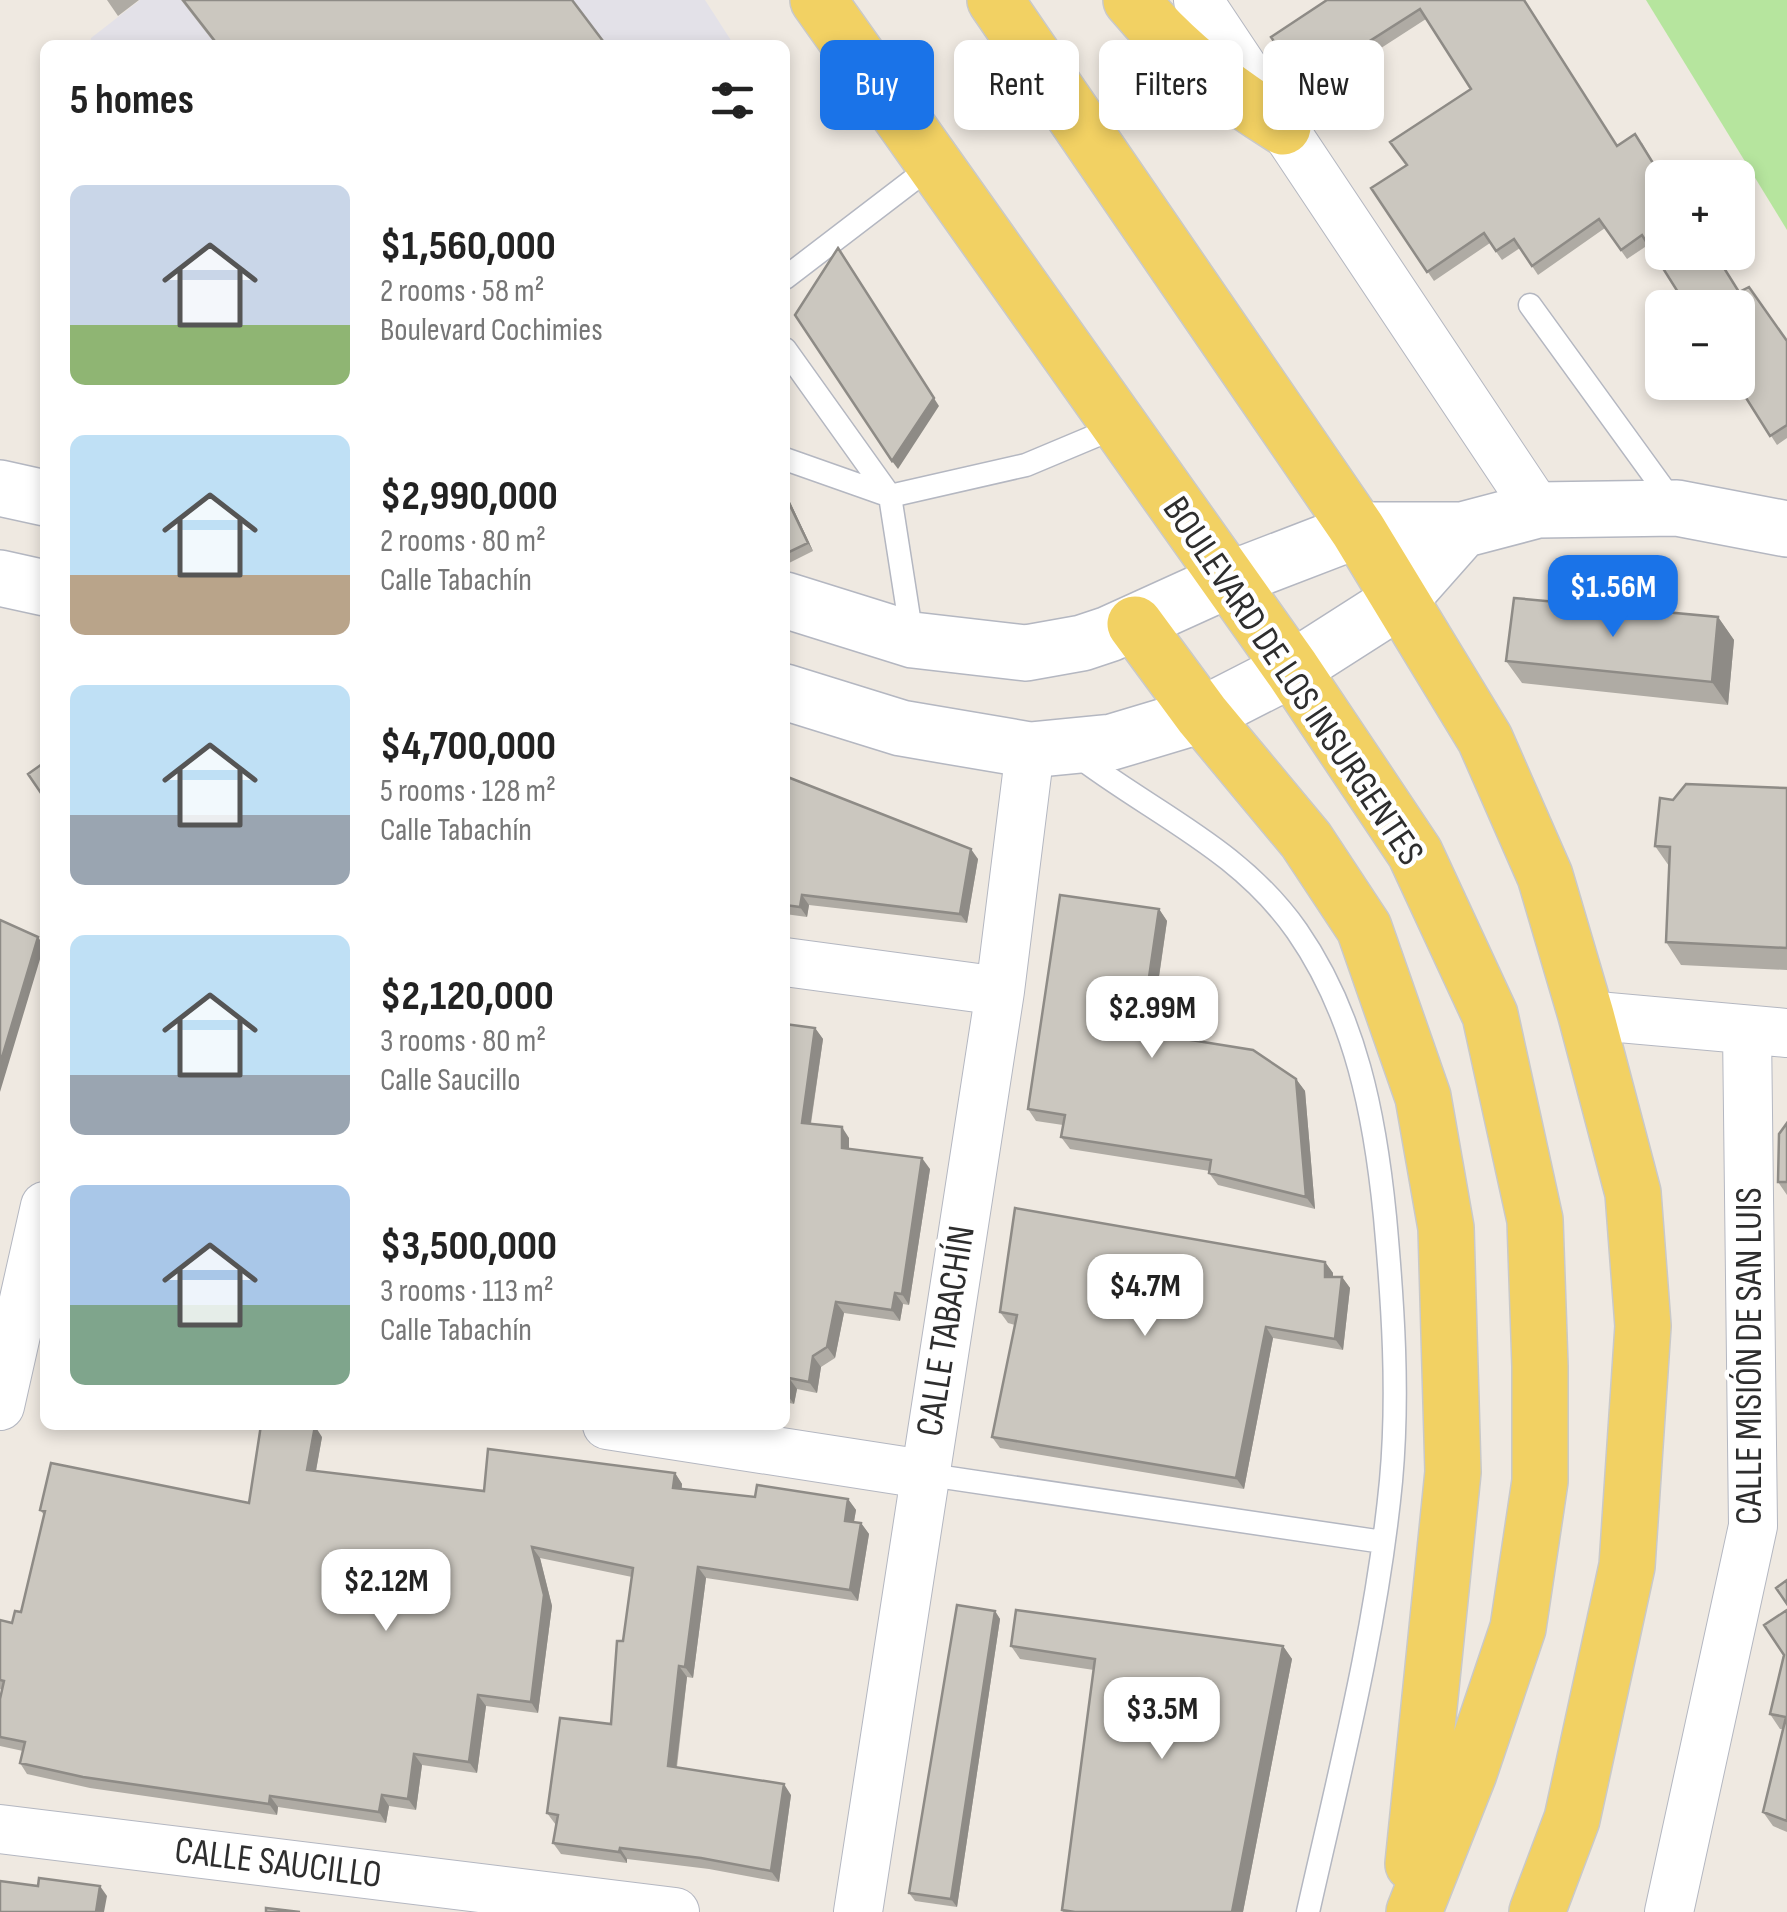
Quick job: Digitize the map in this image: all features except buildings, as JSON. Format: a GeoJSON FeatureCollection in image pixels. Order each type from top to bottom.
{"type":"FeatureCollection","features":[{"type":"Feature","properties":{"kind":"main road","name":"BOULEVARD DE LOS INSURGENTES"},"geometry":{"type":"LineString","coordinates":[[818,0],[1292,669],[1415,853],[1490,1015],[1534,1220],[1540,1480],[1518,1628],[1469,1773],[1411,1912]]}},
{"type":"Feature","properties":{"kind":"main road"},"geometry":{"type":"LineString","coordinates":[[995,0],[1358,530],[1485,739],[1545,876],[1586,1014],[1632,1193],[1643,1326],[1627,1566],[1572,1819],[1538,1912]]}},
{"type":"Feature","properties":{"kind":"main road"},"geometry":{"type":"LineString","coordinates":[[1131,0],[1186,58],[1263,114]]}},
{"type":"Feature","properties":{"kind":"main road"},"geometry":{"type":"LineString","coordinates":[[0,488],[40,497]]}},
{"type":"Feature","properties":{"kind":"main road"},"geometry":{"type":"LineString","coordinates":[[790,602],[913,640],[1026,652],[1082,643],[1135,624],[1228,580],[1358,530],[1462,530],[1538,510],[1677,508],[1787,529]]}},
{"type":"Feature","properties":{"kind":"main road"},"geometry":{"type":"LineString","coordinates":[[790,694],[901,728],[1049,749],[1112,742],[1202,715],[1292,669],[1400,600],[1462,530]]}},
{"type":"Feature","properties":{"kind":"main road"},"geometry":{"type":"LineString","coordinates":[[0,578],[40,587]]}},
{"type":"Feature","properties":{"kind":"main road"},"geometry":{"type":"LineString","coordinates":[[1135,624],[1202,715],[1306,840],[1364,928],[1423,1096],[1446,1228],[1453,1472],[1411,1912]]}},
{"type":"Feature","properties":{"kind":"street"},"geometry":{"type":"LineString","coordinates":[[1198,0],[1263,97]]}},
{"type":"Feature","properties":{"kind":"street"},"geometry":{"type":"LineString","coordinates":[[1285,130],[1538,510]]}},
{"type":"Feature","properties":{"kind":"street","name":"CALLE TABACHÍN"},"geometry":{"type":"LineString","coordinates":[[858,1912],[1000,991],[1049,749]]}},
{"type":"Feature","properties":{"kind":"street"},"geometry":{"type":"LineString","coordinates":[[790,963],[1000,991]]}},
{"type":"Feature","properties":{"kind":"street"},"geometry":{"type":"LineString","coordinates":[[1586,1014],[1767,1032]]}},
{"type":"Feature","properties":{"kind":"street","name":"CALLE MISIÓN DE SAN LUIS"},"geometry":{"type":"LineString","coordinates":[[1669,1912],[1770,1527],[1767,1032]]}},
{"type":"Feature","properties":{"kind":"street"},"geometry":{"type":"LineString","coordinates":[[0,1406],[30,1336],[40,1249]]}},
{"type":"Feature","properties":{"kind":"street"},"geometry":{"type":"LineString","coordinates":[[639,1430],[923,1474]]}},
{"type":"Feature","properties":{"kind":"street","name":"CALLE SAUCILLO"},"geometry":{"type":"LineString","coordinates":[[0,1829],[675,1912]]}},
{"type":"Feature","properties":{"kind":"lane"},"geometry":{"type":"LineString","coordinates":[[790,274],[934,164]]}},
{"type":"Feature","properties":{"kind":"lane"},"geometry":{"type":"LineString","coordinates":[[1530,304],[1677,508]]}},
{"type":"Feature","properties":{"kind":"lane"},"geometry":{"type":"LineString","coordinates":[[790,357],[890,496],[913,640]]}},
{"type":"Feature","properties":{"kind":"lane"},"geometry":{"type":"LineString","coordinates":[[790,461],[890,496],[1026,465],[1118,426]]}},
{"type":"Feature","properties":{"kind":"lane"},"geometry":{"type":"LineString","coordinates":[[1049,749],[1118,787],[1235,862],[1295,929],[1331,986],[1359,1063],[1377,1138],[1394,1374],[1391,1479],[1374,1610],[1308,1912]]}},
{"type":"Feature","properties":{"kind":"lane"},"geometry":{"type":"LineString","coordinates":[[923,1474],[1383,1542]]}},
{"type":"Feature","properties":{"kind":"shaded area"},"geometry":{"type":"Polygon","coordinates":[[[140,0],[705,0],[731,40],[91,40],[140,0]]]}},
{"type":"Feature","properties":{"kind":"green space"},"geometry":{"type":"Polygon","coordinates":[[[1646,0],[1787,0],[1787,230],[1755,178],[1755,160],[1744,160],[1646,0]]]}}]}
